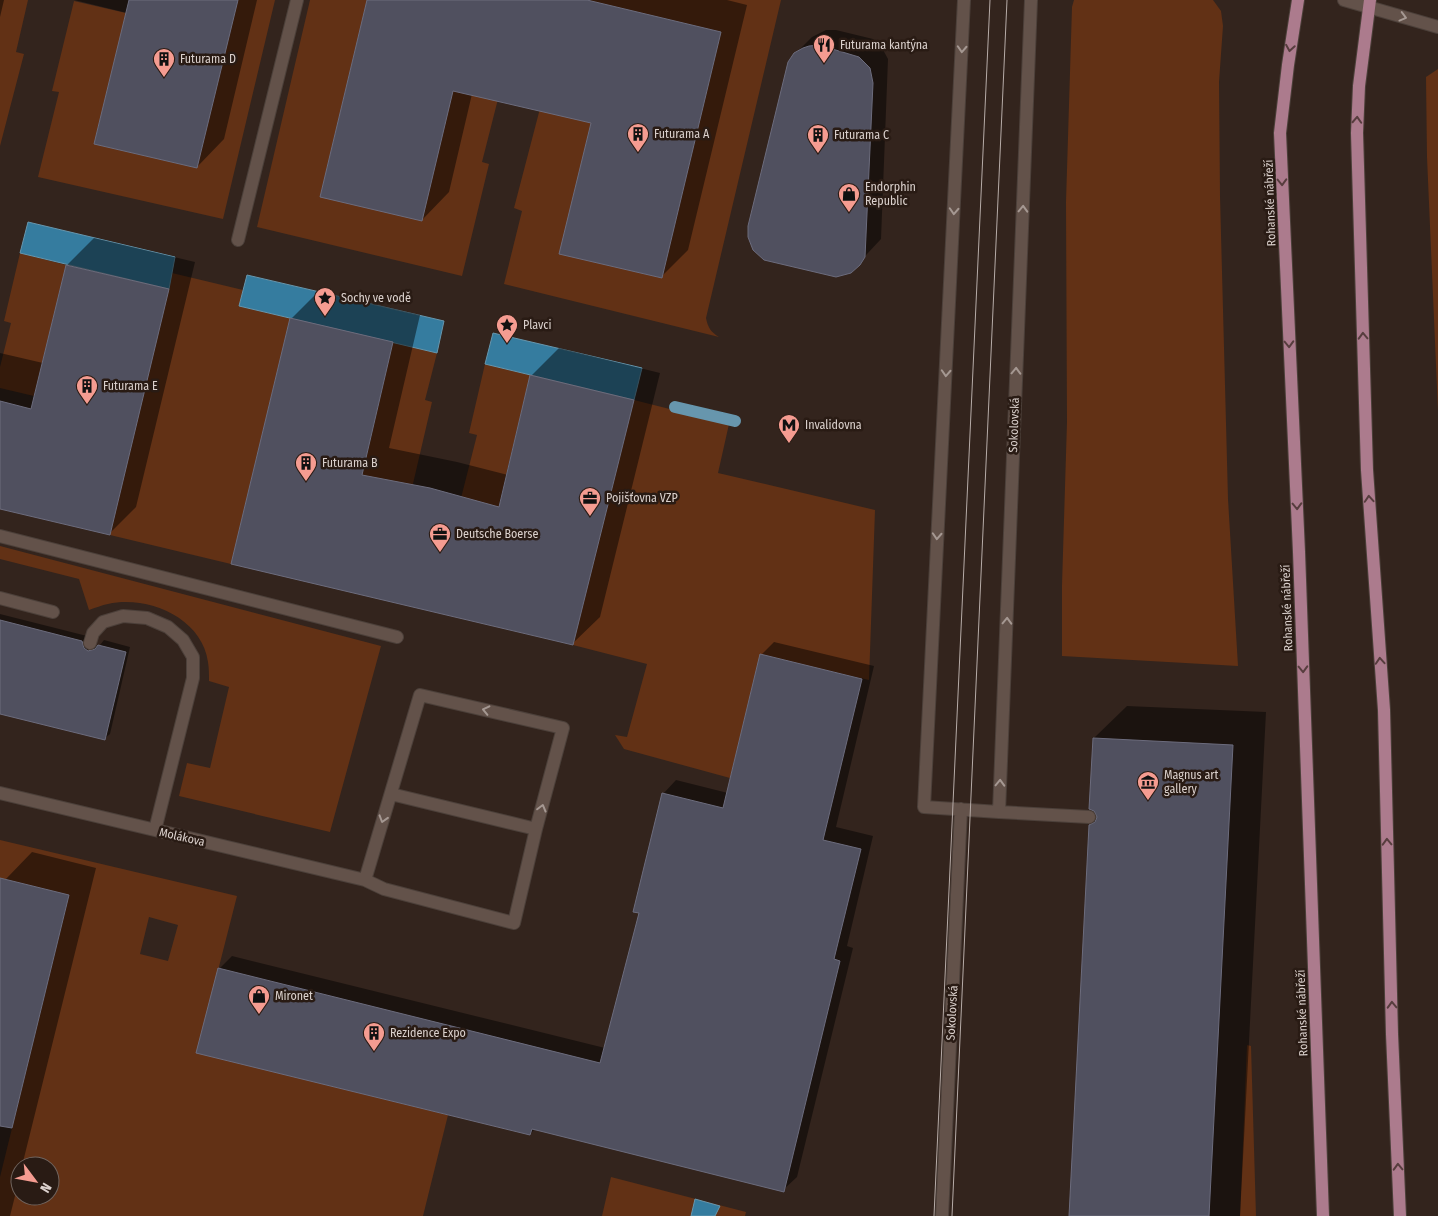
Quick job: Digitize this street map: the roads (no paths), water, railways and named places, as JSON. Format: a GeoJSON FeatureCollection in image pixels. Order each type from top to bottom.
{"type":"FeatureCollection","features":[{"type":"Feature","properties":{"kind":"main road","name":"Rohanské nábřeží"},"geometry":{"type":"LineString","coordinates":[[1298,0],[1280,133],[1299,552],[1324,1216]]}},
{"type":"Feature","properties":{"kind":"main road"},"geometry":{"type":"LineString","coordinates":[[1369,4],[1359,86],[1357,133],[1367,470],[1384,710],[1392,1034],[1400,1216]]}},
{"type":"Feature","properties":{"kind":"street"},"geometry":{"type":"LineString","coordinates":[[238,240],[297,0]]}},
{"type":"Feature","properties":{"kind":"street"},"geometry":{"type":"LineString","coordinates":[[964,0],[924,807],[1089,817]]}},
{"type":"Feature","properties":{"kind":"street","name":"Sokolovská"},"geometry":{"type":"LineString","coordinates":[[999,812],[1031,0]]}},
{"type":"Feature","properties":{"kind":"street"},"geometry":{"type":"LineString","coordinates":[[1344,0],[1369,4],[1438,27]]}},
{"type":"Feature","properties":{"kind":"street"},"geometry":{"type":"LineString","coordinates":[[0,536],[397,637]]}},
{"type":"Feature","properties":{"kind":"street"},"geometry":{"type":"LineString","coordinates":[[0,598],[53,612]]}},
{"type":"Feature","properties":{"kind":"street"},"geometry":{"type":"LineString","coordinates":[[90,643],[93,633],[103,622],[123,616],[146,618],[168,627],[183,640],[193,657],[193,678],[154,830]]}},
{"type":"Feature","properties":{"kind":"street","name":"Molákova"},"geometry":{"type":"LineString","coordinates":[[0,793],[365,880],[384,889],[514,923],[536,830],[564,728],[420,695],[365,880]]}},
{"type":"Feature","properties":{"kind":"street"},"geometry":{"type":"LineString","coordinates":[[391,794],[536,830]]}},
{"type":"Feature","properties":{"kind":"street","name":"Sokolovská"},"geometry":{"type":"LineString","coordinates":[[942,1216],[961,809]]}},
{"type":"Feature","properties":{"kind":"water"},"geometry":{"type":"Polygon","coordinates":[[[28,222],[175,257],[169,289],[20,253],[28,222]]]}},
{"type":"Feature","properties":{"kind":"water"},"geometry":{"type":"Polygon","coordinates":[[[247,275],[444,321],[437,353],[239,306],[247,275]]]}},
{"type":"Feature","properties":{"kind":"water"},"geometry":{"type":"Polygon","coordinates":[[[493,333],[642,368],[634,400],[485,364],[493,333]]]}},
{"type":"Feature","properties":{"kind":"water"},"geometry":{"type":"Polygon","coordinates":[[[695,1199],[720,1206],[715,1216],[691,1216],[695,1199]]]}},
{"type":"Feature","properties":{"kind":"waterway"},"geometry":{"type":"LineString","coordinates":[[675,407],[735,421]]}},
{"type":"Feature","properties":{"kind":"tram line"},"geometry":{"type":"LineString","coordinates":[[934,1216],[990,0]]}},
{"type":"Feature","properties":{"kind":"tram line"},"geometry":{"type":"LineString","coordinates":[[952,1216],[1007,0]]}},
{"type":"Feature","properties":{"kind":"place","name":"Futurama kantýna"},"geometry":{"type":"Point","coordinates":[824,64]}},
{"type":"Feature","properties":{"kind":"place","name":"Futurama D"},"geometry":{"type":"Point","coordinates":[164,78]}},
{"type":"Feature","properties":{"kind":"place","name":"Futurama A"},"geometry":{"type":"Point","coordinates":[638,153]}},
{"type":"Feature","properties":{"kind":"place","name":"Futurama C"},"geometry":{"type":"Point","coordinates":[818,154]}},
{"type":"Feature","properties":{"kind":"place","name":"Endorphin Republic"},"geometry":{"type":"Point","coordinates":[849,213]}},
{"type":"Feature","properties":{"kind":"place","name":"Sochy ve vodě"},"geometry":{"type":"Point","coordinates":[325,317]}},
{"type":"Feature","properties":{"kind":"place","name":"Plavci"},"geometry":{"type":"Point","coordinates":[507,344]}},
{"type":"Feature","properties":{"kind":"place","name":"Futurama E"},"geometry":{"type":"Point","coordinates":[87,405]}},
{"type":"Feature","properties":{"kind":"place","name":"Invalidovna"},"geometry":{"type":"Point","coordinates":[789,444]}},
{"type":"Feature","properties":{"kind":"place","name":"Futurama B"},"geometry":{"type":"Point","coordinates":[306,482]}},
{"type":"Feature","properties":{"kind":"place","name":"Pojišťovna VZP"},"geometry":{"type":"Point","coordinates":[590,517]}},
{"type":"Feature","properties":{"kind":"place","name":"Deutsche Boerse"},"geometry":{"type":"Point","coordinates":[440,553]}},
{"type":"Feature","properties":{"kind":"place","name":"Magnus art gallery"},"geometry":{"type":"Point","coordinates":[1148,801]}},
{"type":"Feature","properties":{"kind":"place","name":"Mironet"},"geometry":{"type":"Point","coordinates":[259,1015]}},
{"type":"Feature","properties":{"kind":"place","name":"Rezidence Expo"},"geometry":{"type":"Point","coordinates":[374,1052]}}]}
